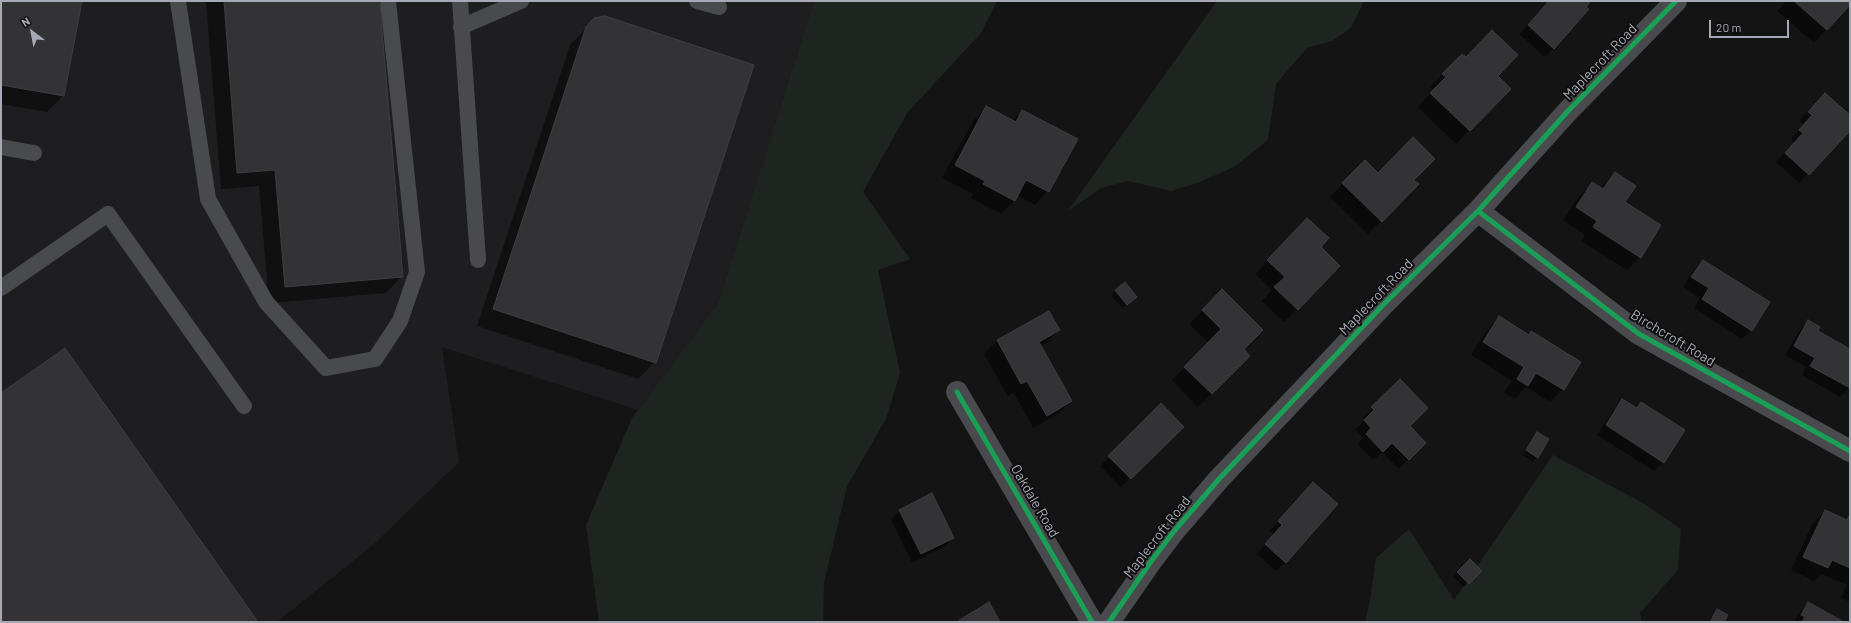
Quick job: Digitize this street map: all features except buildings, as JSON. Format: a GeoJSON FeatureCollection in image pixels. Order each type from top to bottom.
{"type":"FeatureCollection","features":[{"type":"Feature","properties":{"kind":"street","name":"Maplecroft Road"},"geometry":{"type":"LineString","coordinates":[[1109,622],[1152,560],[1175,530],[1219,479],[1383,305],[1478,211],[1568,111],[1676,1]]}},
{"type":"Feature","properties":{"kind":"street","name":"Birchcroft Road"},"geometry":{"type":"LineString","coordinates":[[1478,211],[1639,334],[1850,451]]}},
{"type":"Feature","properties":{"kind":"street","name":"Oakdale Road"},"geometry":{"type":"LineString","coordinates":[[957,392],[1092,622]]}},
{"type":"Feature","properties":{"kind":"lane"},"geometry":{"type":"LineString","coordinates":[[178,1],[208,199],[266,302],[326,368],[375,359],[400,322],[417,272],[388,1]]}},
{"type":"Feature","properties":{"kind":"lane"},"geometry":{"type":"LineString","coordinates":[[460,1],[478,260]]}},
{"type":"Feature","properties":{"kind":"lane"},"geometry":{"type":"LineString","coordinates":[[462,27],[521,1]]}},
{"type":"Feature","properties":{"kind":"lane"},"geometry":{"type":"LineString","coordinates":[[697,1],[719,7]]}},
{"type":"Feature","properties":{"kind":"lane"},"geometry":{"type":"LineString","coordinates":[[1,147],[34,153]]}},
{"type":"Feature","properties":{"kind":"lane"},"geometry":{"type":"LineString","coordinates":[[1,288],[108,214],[244,406]]}},
{"type":"Feature","properties":{"kind":"shaded area"},"geometry":{"type":"Polygon","coordinates":[[[1,1],[814,1],[718,303],[638,410],[442,347],[459,462],[373,545],[277,622],[1,622],[1,1]]]}},
{"type":"Feature","properties":{"kind":"shaded area"},"geometry":{"type":"Polygon","coordinates":[[[814,1],[997,1],[981,33],[907,113],[863,192],[910,259],[878,270],[900,373],[886,419],[847,486],[824,583],[823,622],[599,622],[586,525],[632,418],[718,303],[814,1]]]}},
{"type":"Feature","properties":{"kind":"shaded area"},"geometry":{"type":"Polygon","coordinates":[[[1217,1],[1364,1],[1351,28],[1332,41],[1307,48],[1276,84],[1268,140],[1234,167],[1200,182],[1171,191],[1128,181],[1101,188],[1068,211],[1217,1]]]}},
{"type":"Feature","properties":{"kind":"shaded area"},"geometry":{"type":"Polygon","coordinates":[[[1553,455],[1643,503],[1681,529],[1678,570],[1640,613],[1642,622],[1365,622],[1370,600],[1376,558],[1409,529],[1454,600],[1553,455]]]}},
{"type":"Feature","properties":{"kind":"cycle path"},"geometry":{"type":"LineString","coordinates":[[1109,622],[1152,560],[1175,530],[1219,479],[1383,305],[1478,211],[1568,111],[1676,1]]}},
{"type":"Feature","properties":{"kind":"cycle path"},"geometry":{"type":"LineString","coordinates":[[1478,211],[1639,334],[1850,451]]}},
{"type":"Feature","properties":{"kind":"cycle path"},"geometry":{"type":"LineString","coordinates":[[957,392],[1092,622]]}}]}
